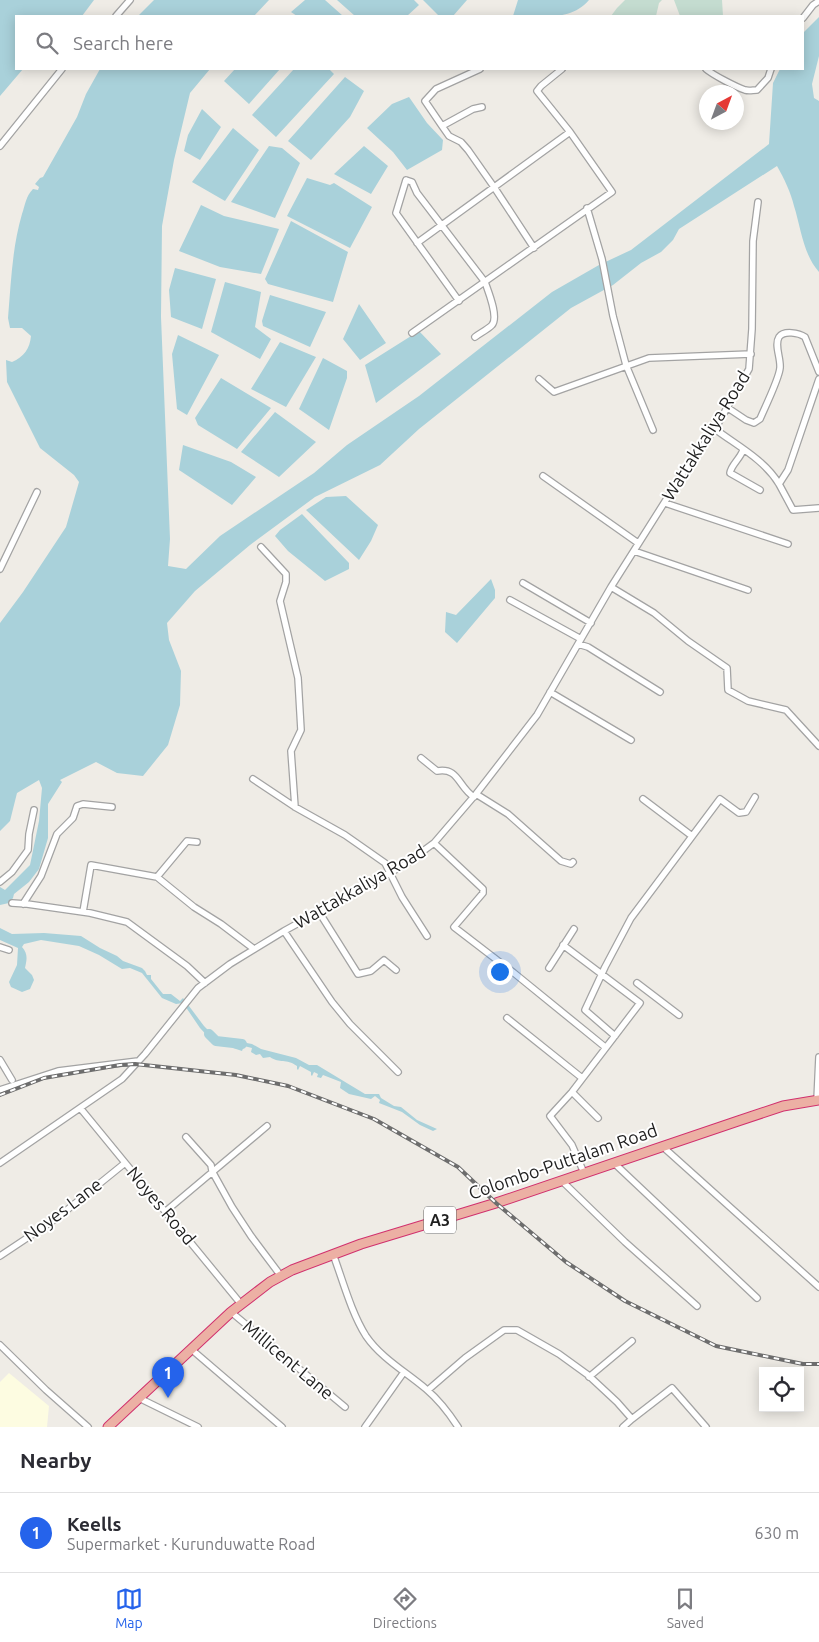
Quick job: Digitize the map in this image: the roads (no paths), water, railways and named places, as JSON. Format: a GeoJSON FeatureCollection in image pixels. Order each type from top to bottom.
{"type":"FeatureCollection","features":[{"type":"Feature","properties":{"kind":"highway","name":"Colombo-Puttalam Road"},"geometry":{"type":"LineString","coordinates":[[108,1427],[240,1304],[281,1276],[333,1254],[496,1203],[783,1106],[818,1100]]}},
{"type":"Feature","properties":{"kind":"street"},"geometry":{"type":"LineString","coordinates":[[117,15],[130,0]]}},
{"type":"Feature","properties":{"kind":"street"},"geometry":{"type":"LineString","coordinates":[[804,17],[813,5],[819,1]]}},
{"type":"Feature","properties":{"kind":"street"},"geometry":{"type":"LineString","coordinates":[[0,146],[61,70]]}},
{"type":"Feature","properties":{"kind":"street"},"geometry":{"type":"LineString","coordinates":[[478,70],[436,90],[425,101],[449,136],[461,142],[494,187],[534,248]]}},
{"type":"Feature","properties":{"kind":"street"},"geometry":{"type":"LineString","coordinates":[[412,333],[612,192],[570,132],[538,91],[541,86],[561,70]]}},
{"type":"Feature","properties":{"kind":"street"},"geometry":{"type":"LineString","coordinates":[[707,70],[713,75],[747,90],[757,90],[768,78],[771,70]]}},
{"type":"Feature","properties":{"kind":"street"},"geometry":{"type":"LineString","coordinates":[[442,126],[473,109],[482,107]]}},
{"type":"Feature","properties":{"kind":"street"},"geometry":{"type":"LineString","coordinates":[[417,243],[570,132]]}},
{"type":"Feature","properties":{"kind":"street"},"geometry":{"type":"LineString","coordinates":[[459,301],[396,213],[406,180],[412,182],[417,193],[485,282],[494,319],[492,325],[475,337]]}},
{"type":"Feature","properties":{"kind":"street","name":"Wattakkaliya Road"},"geometry":{"type":"LineString","coordinates":[[0,1163],[122,1079],[145,1054],[198,988],[230,964],[284,931],[404,865],[434,843],[475,795],[537,715],[610,587],[728,408],[749,368],[751,354],[753,241],[758,202]]}},
{"type":"Feature","properties":{"kind":"street"},"geometry":{"type":"LineString","coordinates":[[587,208],[602,259],[613,316],[626,365],[653,430]]}},
{"type":"Feature","properties":{"kind":"street"},"geometry":{"type":"LineString","coordinates":[[728,408],[754,423],[760,419],[780,369],[778,347],[781,335],[788,333],[800,334],[804,337],[819,372]]}},
{"type":"Feature","properties":{"kind":"street"},"geometry":{"type":"LineString","coordinates":[[539,379],[554,392],[649,358],[751,354]]}},
{"type":"Feature","properties":{"kind":"street"},"geometry":{"type":"LineString","coordinates":[[780,484],[788,470],[819,380]]}},
{"type":"Feature","properties":{"kind":"street"},"geometry":{"type":"LineString","coordinates":[[714,429],[775,476],[793,510],[819,508]]}},
{"type":"Feature","properties":{"kind":"street"},"geometry":{"type":"LineString","coordinates":[[743,450],[730,473],[760,490]]}},
{"type":"Feature","properties":{"kind":"street"},"geometry":{"type":"LineString","coordinates":[[543,476],[638,543]]}},
{"type":"Feature","properties":{"kind":"street"},"geometry":{"type":"LineString","coordinates":[[0,569],[37,492]]}},
{"type":"Feature","properties":{"kind":"street"},"geometry":{"type":"LineString","coordinates":[[665,503],[788,544]]}},
{"type":"Feature","properties":{"kind":"street"},"geometry":{"type":"LineString","coordinates":[[262,547],[286,574],[286,582],[280,601],[298,678],[301,730],[291,751],[295,807]]}},
{"type":"Feature","properties":{"kind":"street"},"geometry":{"type":"LineString","coordinates":[[634,551],[748,590]]}},
{"type":"Feature","properties":{"kind":"street"},"geometry":{"type":"LineString","coordinates":[[523,583],[591,623]]}},
{"type":"Feature","properties":{"kind":"street"},"geometry":{"type":"LineString","coordinates":[[610,587],[654,613],[688,641],[727,668],[728,690],[748,701],[786,710],[819,746]]}},
{"type":"Feature","properties":{"kind":"street"},"geometry":{"type":"LineString","coordinates":[[510,600],[660,692]]}},
{"type":"Feature","properties":{"kind":"street"},"geometry":{"type":"LineString","coordinates":[[550,692],[631,740]]}},
{"type":"Feature","properties":{"kind":"street"},"geometry":{"type":"LineString","coordinates":[[421,758],[437,771],[448,770],[455,775],[470,794],[508,814],[561,861],[571,864],[573,862]]}},
{"type":"Feature","properties":{"kind":"street"},"geometry":{"type":"LineString","coordinates":[[253,779],[295,807],[345,835],[385,863],[402,897],[427,936]]}},
{"type":"Feature","properties":{"kind":"street"},"geometry":{"type":"LineString","coordinates":[[616,1036],[585,1010],[631,918],[720,799],[739,812],[746,812],[755,797]]}},
{"type":"Feature","properties":{"kind":"street"},"geometry":{"type":"LineString","coordinates":[[644,799],[692,836]]}},
{"type":"Feature","properties":{"kind":"street"},"geometry":{"type":"LineString","coordinates":[[25,904],[42,876],[57,834],[73,818],[77,806],[83,804],[112,807]]}},
{"type":"Feature","properties":{"kind":"street"},"geometry":{"type":"LineString","coordinates":[[0,882],[12,872],[28,850],[34,810]]}},
{"type":"Feature","properties":{"kind":"street"},"geometry":{"type":"LineString","coordinates":[[157,877],[187,841],[197,842]]}},
{"type":"Feature","properties":{"kind":"street"},"geometry":{"type":"LineString","coordinates":[[434,843],[483,889],[483,893],[454,927],[605,1047]]}},
{"type":"Feature","properties":{"kind":"street"},"geometry":{"type":"LineString","coordinates":[[83,912],[91,864],[157,877],[194,907],[254,949]]}},
{"type":"Feature","properties":{"kind":"street"},"geometry":{"type":"LineString","coordinates":[[12,903],[83,912],[127,922],[187,966],[205,983]]}},
{"type":"Feature","properties":{"kind":"street"},"geometry":{"type":"LineString","coordinates":[[319,912],[358,974],[370,971],[384,960],[396,970]]}},
{"type":"Feature","properties":{"kind":"street"},"geometry":{"type":"LineString","coordinates":[[549,968],[574,929]]}},
{"type":"Feature","properties":{"kind":"street"},"geometry":{"type":"LineString","coordinates":[[284,931],[350,1024],[398,1072]]}},
{"type":"Feature","properties":{"kind":"street"},"geometry":{"type":"LineString","coordinates":[[564,945],[640,1003]]}},
{"type":"Feature","properties":{"kind":"street"},"geometry":{"type":"LineString","coordinates":[[0,947],[9,950]]}},
{"type":"Feature","properties":{"kind":"street"},"geometry":{"type":"LineString","coordinates":[[637,983],[679,1015]]}},
{"type":"Feature","properties":{"kind":"street"},"geometry":{"type":"LineString","coordinates":[[584,1172],[572,1144],[550,1116],[572,1092],[648,992]]}},
{"type":"Feature","properties":{"kind":"street"},"geometry":{"type":"LineString","coordinates":[[507,1018],[582,1078]]}},
{"type":"Feature","properties":{"kind":"street"},"geometry":{"type":"LineString","coordinates":[[818,1100],[819,1057]]}},
{"type":"Feature","properties":{"kind":"street"},"geometry":{"type":"LineString","coordinates":[[0,1060],[12,1080]]}},
{"type":"Feature","properties":{"kind":"street"},"geometry":{"type":"LineString","coordinates":[[0,1090],[58,1071],[138,1061]]}},
{"type":"Feature","properties":{"kind":"street"},"geometry":{"type":"LineString","coordinates":[[572,1092],[598,1118]]}},
{"type":"Feature","properties":{"kind":"street","name":"Noyes Road"},"geometry":{"type":"LineString","coordinates":[[81,1108],[240,1304]]}},
{"type":"Feature","properties":{"kind":"street"},"geometry":{"type":"LineString","coordinates":[[166,1211],[267,1126]]}},
{"type":"Feature","properties":{"kind":"street"},"geometry":{"type":"LineString","coordinates":[[186,1136],[211,1165],[212,1172],[251,1236],[281,1276]]}},
{"type":"Feature","properties":{"kind":"street"},"geometry":{"type":"LineString","coordinates":[[662,1146],[819,1287]]}},
{"type":"Feature","properties":{"kind":"street","name":"Noyes Lane"},"geometry":{"type":"LineString","coordinates":[[0,1256],[57,1218],[125,1163]]}},
{"type":"Feature","properties":{"kind":"street"},"geometry":{"type":"LineString","coordinates":[[614,1163],[757,1298]]}},
{"type":"Feature","properties":{"kind":"street"},"geometry":{"type":"LineString","coordinates":[[562,1181],[625,1242],[696,1306]]}},
{"type":"Feature","properties":{"kind":"street"},"geometry":{"type":"LineString","coordinates":[[333,1254],[355,1312],[367,1336],[388,1360],[428,1390],[446,1408],[458,1427]]}},
{"type":"Feature","properties":{"kind":"street","name":"Millicent Lane"},"geometry":{"type":"LineString","coordinates":[[231,1312],[345,1408]]}},
{"type":"Feature","properties":{"kind":"street"},"geometry":{"type":"LineString","coordinates":[[428,1390],[465,1358],[504,1330],[517,1330],[559,1354],[589,1377],[617,1402],[632,1419]]}},
{"type":"Feature","properties":{"kind":"street"},"geometry":{"type":"LineString","coordinates":[[589,1377],[632,1341]]}},
{"type":"Feature","properties":{"kind":"street"},"geometry":{"type":"LineString","coordinates":[[0,1345],[46,1390],[88,1427]]}},
{"type":"Feature","properties":{"kind":"street"},"geometry":{"type":"LineString","coordinates":[[191,1349],[282,1427]]}},
{"type":"Feature","properties":{"kind":"street"},"geometry":{"type":"LineString","coordinates":[[365,1427],[404,1372]]}},
{"type":"Feature","properties":{"kind":"street"},"geometry":{"type":"LineString","coordinates":[[623,1427],[672,1388],[706,1427]]}},
{"type":"Feature","properties":{"kind":"street"},"geometry":{"type":"LineString","coordinates":[[139,1398],[198,1427]]}},
{"type":"Feature","properties":{"kind":"water"},"geometry":{"type":"Polygon","coordinates":[[[0,0],[94,0],[83,15],[15,15],[15,70],[22,70],[0,96],[0,0]]]}},
{"type":"Feature","properties":{"kind":"water"},"geometry":{"type":"Polygon","coordinates":[[[154,0],[269,0],[255,15],[139,15],[154,0]]]}},
{"type":"Feature","properties":{"kind":"water"},"geometry":{"type":"Polygon","coordinates":[[[305,0],[325,0],[342,15],[296,15],[291,12],[305,0]]]}},
{"type":"Feature","properties":{"kind":"water"},"geometry":{"type":"Polygon","coordinates":[[[337,0],[414,0],[419,5],[408,15],[354,15],[337,0]]]}},
{"type":"Feature","properties":{"kind":"water"},"geometry":{"type":"Polygon","coordinates":[[[423,0],[467,0],[454,15],[438,15],[423,0]]]}},
{"type":"Feature","properties":{"kind":"water"},"geometry":{"type":"Polygon","coordinates":[[[518,0],[589,0],[582,7],[564,15],[513,15],[518,0]]]}},
{"type":"Feature","properties":{"kind":"water"},"geometry":{"type":"Polygon","coordinates":[[[819,17],[819,56],[812,84],[814,98],[819,101],[819,272],[809,257],[791,196],[777,166],[679,229],[673,240],[661,252],[641,263],[613,285],[571,308],[419,429],[380,465],[315,497],[250,545],[195,591],[167,623],[169,640],[181,671],[180,705],[168,745],[143,776],[117,773],[96,762],[60,780],[62,782],[48,804],[48,838],[39,869],[29,882],[14,894],[9,903],[0,905],[0,887],[5,890],[30,865],[39,821],[42,788],[39,780],[17,793],[10,821],[0,831],[0,623],[66,527],[79,482],[74,475],[40,448],[7,382],[6,360],[12,362],[23,355],[28,348],[31,336],[22,328],[10,328],[8,318],[12,266],[16,240],[27,198],[33,189],[38,190],[39,187],[35,184],[43,177],[77,117],[86,94],[99,70],[209,70],[190,93],[174,160],[162,226],[161,317],[170,539],[168,566],[186,569],[220,536],[314,473],[347,445],[419,396],[552,292],[599,265],[631,250],[769,144],[773,83],[780,70],[804,70],[804,32],[819,17]]]}},
{"type":"Feature","properties":{"kind":"water"},"geometry":{"type":"Polygon","coordinates":[[[234,70],[279,70],[249,104],[224,81],[234,70]]]}},
{"type":"Feature","properties":{"kind":"water"},"geometry":{"type":"Polygon","coordinates":[[[293,70],[330,70],[334,74],[276,137],[252,115],[293,70]]]}},
{"type":"Feature","properties":{"kind":"water"},"geometry":{"type":"Polygon","coordinates":[[[345,77],[364,91],[350,117],[311,160],[288,141],[345,77]]]}},
{"type":"Feature","properties":{"kind":"water"},"geometry":{"type":"Polygon","coordinates":[[[409,97],[427,123],[443,140],[442,150],[407,170],[393,152],[367,128],[392,104],[409,97]]]}},
{"type":"Feature","properties":{"kind":"water"},"geometry":{"type":"Polygon","coordinates":[[[202,109],[221,127],[200,160],[184,151],[188,135],[202,109]]]}},
{"type":"Feature","properties":{"kind":"water"},"geometry":{"type":"Polygon","coordinates":[[[233,128],[259,150],[225,201],[192,182],[233,128]]]}},
{"type":"Feature","properties":{"kind":"water"},"geometry":{"type":"Polygon","coordinates":[[[269,146],[282,148],[300,163],[275,218],[231,202],[269,146]]]}},
{"type":"Feature","properties":{"kind":"water"},"geometry":{"type":"Polygon","coordinates":[[[364,146],[388,166],[371,194],[334,174],[364,146]]]}},
{"type":"Feature","properties":{"kind":"water"},"geometry":{"type":"Polygon","coordinates":[[[307,178],[330,185],[334,183],[372,207],[350,248],[287,216],[307,178]]]}},
{"type":"Feature","properties":{"kind":"water"},"geometry":{"type":"Polygon","coordinates":[[[201,205],[224,216],[279,229],[261,274],[220,267],[179,251],[201,205]]]}},
{"type":"Feature","properties":{"kind":"water"},"geometry":{"type":"Polygon","coordinates":[[[291,221],[348,252],[333,302],[268,284],[265,279],[291,221]]]}},
{"type":"Feature","properties":{"kind":"water"},"geometry":{"type":"Polygon","coordinates":[[[175,268],[216,279],[202,329],[171,317],[169,290],[175,268]]]}},
{"type":"Feature","properties":{"kind":"water"},"geometry":{"type":"Polygon","coordinates":[[[225,282],[261,292],[255,327],[271,339],[260,359],[211,332],[225,282]]]}},
{"type":"Feature","properties":{"kind":"water"},"geometry":{"type":"Polygon","coordinates":[[[270,295],[326,312],[310,347],[263,326],[262,321],[270,295]]]}},
{"type":"Feature","properties":{"kind":"water"},"geometry":{"type":"Polygon","coordinates":[[[359,304],[386,343],[360,360],[343,339],[359,304]]]}},
{"type":"Feature","properties":{"kind":"water"},"geometry":{"type":"Polygon","coordinates":[[[419,331],[441,354],[376,403],[365,365],[419,331]]]}},
{"type":"Feature","properties":{"kind":"water"},"geometry":{"type":"Polygon","coordinates":[[[178,335],[219,355],[187,415],[177,409],[172,354],[178,335]]]}},
{"type":"Feature","properties":{"kind":"water"},"geometry":{"type":"Polygon","coordinates":[[[280,342],[316,357],[286,407],[251,389],[280,342]]]}},
{"type":"Feature","properties":{"kind":"water"},"geometry":{"type":"Polygon","coordinates":[[[323,358],[347,371],[347,378],[329,430],[299,409],[323,358]]]}},
{"type":"Feature","properties":{"kind":"water"},"geometry":{"type":"Polygon","coordinates":[[[221,378],[271,408],[237,449],[198,425],[195,418],[221,378]]]}},
{"type":"Feature","properties":{"kind":"water"},"geometry":{"type":"Polygon","coordinates":[[[275,412],[316,442],[279,477],[241,452],[275,412]]]}},
{"type":"Feature","properties":{"kind":"water"},"geometry":{"type":"Polygon","coordinates":[[[183,445],[231,462],[256,477],[232,505],[179,470],[183,445]]]}},
{"type":"Feature","properties":{"kind":"water"},"geometry":{"type":"Polygon","coordinates":[[[346,496],[378,525],[359,560],[306,510],[326,497],[346,496]]]}},
{"type":"Feature","properties":{"kind":"water"},"geometry":{"type":"Polygon","coordinates":[[[302,514],[349,563],[349,569],[325,581],[288,551],[275,536],[302,514]]]}},
{"type":"Feature","properties":{"kind":"water"},"geometry":{"type":"Polygon","coordinates":[[[491,579],[495,590],[495,598],[457,643],[445,632],[446,612],[456,615],[491,579]]]}},
{"type":"Feature","properties":{"kind":"water"},"geometry":{"type":"Polygon","coordinates":[[[0,928],[12,934],[44,933],[81,936],[123,961],[142,968],[147,975],[151,975],[151,979],[163,994],[171,994],[180,1001],[183,998],[204,1026],[215,1037],[227,1039],[214,1043],[200,1028],[183,1003],[176,1004],[162,998],[142,973],[130,968],[122,969],[79,946],[41,940],[24,944],[22,947],[26,957],[25,968],[34,980],[30,989],[22,992],[11,987],[9,982],[17,965],[18,948],[0,940],[0,928]]]}},
{"type":"Feature","properties":{"kind":"water"},"geometry":{"type":"Polygon","coordinates":[[[228,1040],[252,1044],[261,1049],[296,1058],[309,1065],[317,1065],[365,1094],[379,1094],[381,1098],[394,1106],[401,1107],[417,1120],[437,1129],[433,1131],[420,1125],[402,1112],[379,1103],[380,1100],[375,1096],[371,1099],[349,1094],[340,1088],[341,1082],[323,1075],[321,1078],[317,1077],[318,1074],[314,1072],[312,1076],[311,1072],[300,1066],[298,1070],[297,1066],[290,1062],[270,1057],[263,1058],[260,1054],[256,1055],[251,1052],[252,1048],[244,1046],[242,1051],[233,1048],[228,1040]]]}},
{"type":"Feature","properties":{"kind":"waterway"},"geometry":{"type":"LineString","coordinates":[[209,1034],[216,1041],[242,1044]]}},
{"type":"Feature","properties":{"kind":"railway"},"geometry":{"type":"LineString","coordinates":[[0,1095],[44,1078],[135,1064],[236,1075],[288,1086],[374,1119],[458,1167],[496,1203],[566,1262],[625,1301],[716,1346],[803,1364],[819,1364]]}},
{"type":"Feature","properties":{"kind":"place","name":"Keells"},"geometry":{"type":"Point","coordinates":[168,1398]}}]}
